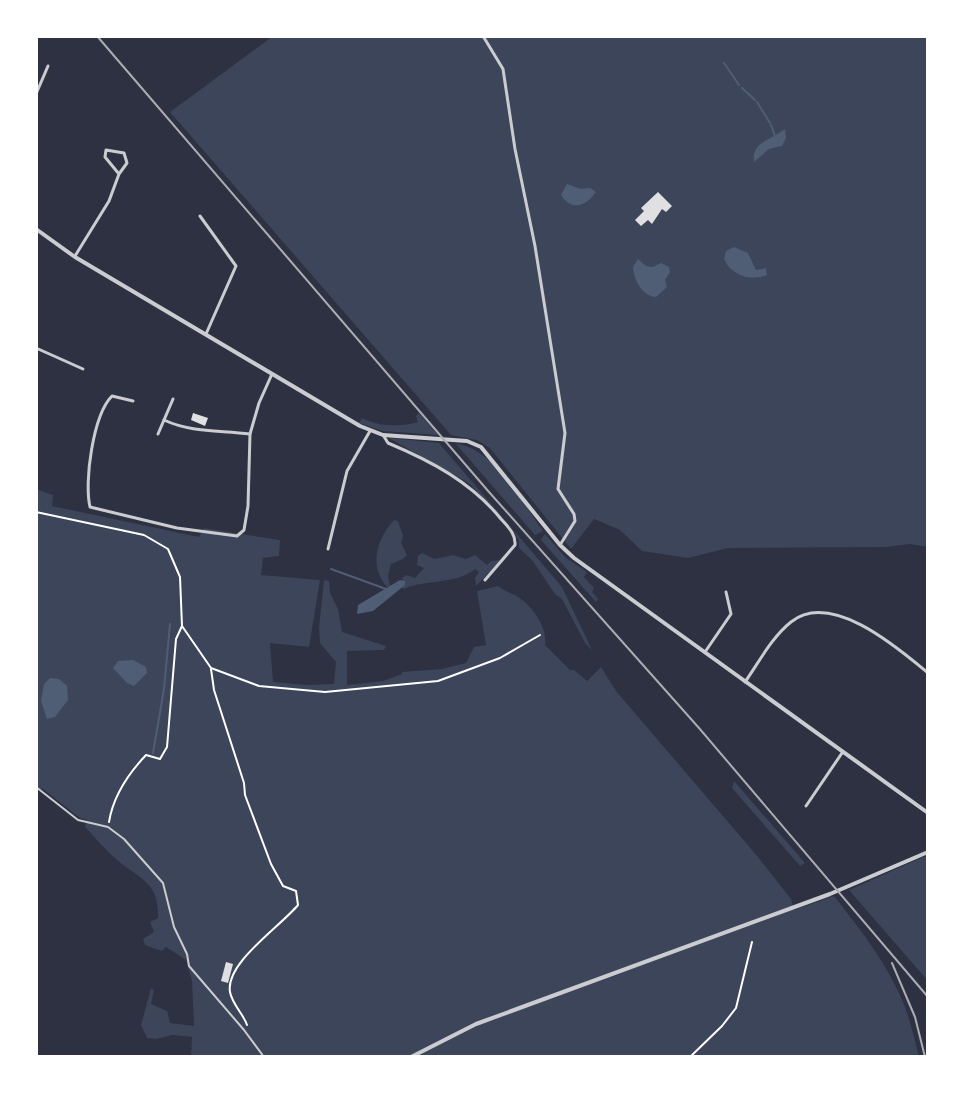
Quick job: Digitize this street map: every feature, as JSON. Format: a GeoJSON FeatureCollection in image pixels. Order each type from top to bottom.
{"type":"FeatureCollection","features":[{"type":"Feature","properties":{"kind":"street"},"geometry":{"type":"LineString","coordinates":[[483,36],[503,69],[565,433],[558,489],[574,514],[575,521],[560,545]]}},
{"type":"Feature","properties":{"kind":"street"},"geometry":{"type":"LineString","coordinates":[[36,94],[48,66]]}},
{"type":"Feature","properties":{"kind":"street"},"geometry":{"type":"LineString","coordinates":[[75,257],[109,201],[119,174],[126,165],[127,156],[122,152],[106,150],[104,156],[119,174]]}},
{"type":"Feature","properties":{"kind":"street"},"geometry":{"type":"LineString","coordinates":[[200,216],[236,266],[206,336]]}},
{"type":"Feature","properties":{"kind":"street"},"geometry":{"type":"LineString","coordinates":[[36,229],[75,257],[370,431],[383,435],[474,443],[496,464],[560,545],[619,593],[928,813]]}},
{"type":"Feature","properties":{"kind":"street"},"geometry":{"type":"LineString","coordinates":[[36,348],[83,369]]}},
{"type":"Feature","properties":{"kind":"street"},"geometry":{"type":"LineString","coordinates":[[133,401],[112,396],[98,418],[93,434],[88,503],[91,508],[167,526],[239,535],[244,530],[248,506],[250,434],[272,374]]}},
{"type":"Feature","properties":{"kind":"street"},"geometry":{"type":"LineString","coordinates":[[158,434],[173,399]]}},
{"type":"Feature","properties":{"kind":"street"},"geometry":{"type":"LineString","coordinates":[[164,420],[181,428],[250,434]]}},
{"type":"Feature","properties":{"kind":"street"},"geometry":{"type":"LineString","coordinates":[[328,549],[347,471],[370,431]]}},
{"type":"Feature","properties":{"kind":"street"},"geometry":{"type":"LineString","coordinates":[[383,435],[388,443],[465,482],[513,534],[515,545],[485,580]]}},
{"type":"Feature","properties":{"kind":"street"},"geometry":{"type":"LineString","coordinates":[[704,653],[731,614],[726,592]]}},
{"type":"Feature","properties":{"kind":"street"},"geometry":{"type":"LineString","coordinates":[[745,682],[783,629],[802,615],[815,613],[836,615],[856,622],[928,673]]}},
{"type":"Feature","properties":{"kind":"street"},"geometry":{"type":"LineString","coordinates":[[806,806],[843,753]]}},
{"type":"Feature","properties":{"kind":"street"},"geometry":{"type":"LineString","coordinates":[[411,1057],[476,1024],[830,894],[928,852]]}},
{"type":"Feature","properties":{"kind":"lane"},"geometry":{"type":"LineString","coordinates":[[36,787],[78,820],[108,827],[124,839],[163,883],[174,927],[187,954],[189,966],[264,1057]]}},
{"type":"Feature","properties":{"kind":"path"},"geometry":{"type":"LineString","coordinates":[[36,512],[144,535],[168,549],[180,577],[182,626],[176,639],[167,747],[160,759],[146,755],[138,763],[111,811],[108,827]]}},
{"type":"Feature","properties":{"kind":"path"},"geometry":{"type":"LineString","coordinates":[[182,626],[211,668],[214,690],[244,783],[245,795],[271,864],[283,886],[296,891],[298,905],[287,920],[246,955],[233,979],[230,992],[248,1023],[244,1030]]}},
{"type":"Feature","properties":{"kind":"path"},"geometry":{"type":"LineString","coordinates":[[211,668],[259,686],[325,692],[438,681],[500,658],[540,635]]}},
{"type":"Feature","properties":{"kind":"path"},"geometry":{"type":"LineString","coordinates":[[690,1057],[736,1008],[752,942]]}},
{"type":"Feature","properties":{"kind":"shaded area"},"geometry":{"type":"Polygon","coordinates":[[[273,36],[928,36],[928,547],[910,544],[886,547],[728,548],[688,558],[642,551],[620,530],[594,519],[571,549],[490,448],[477,440],[451,435],[170,112],[273,36]]]}},
{"type":"Feature","properties":{"kind":"shaded area"},"geometry":{"type":"Polygon","coordinates":[[[785,129],[786,138],[782,146],[769,149],[754,162],[759,146],[785,129]]]}},
{"type":"Feature","properties":{"kind":"shaded area"},"geometry":{"type":"Polygon","coordinates":[[[567,184],[596,192],[583,204],[570,204],[561,195],[567,184]]]}},
{"type":"Feature","properties":{"kind":"shaded area"},"geometry":{"type":"Polygon","coordinates":[[[734,247],[748,253],[756,270],[766,268],[767,275],[748,277],[731,269],[724,259],[726,251],[734,247]]]}},
{"type":"Feature","properties":{"kind":"shaded area"},"geometry":{"type":"Polygon","coordinates":[[[638,259],[646,266],[661,263],[669,267],[670,272],[665,280],[667,287],[656,297],[647,294],[637,282],[633,267],[638,259]]]}},
{"type":"Feature","properties":{"kind":"shaded area"},"geometry":{"type":"Polygon","coordinates":[[[419,413],[438,435],[383,431],[359,423],[362,418],[382,425],[411,424],[418,422],[416,416],[419,413]]]}},
{"type":"Feature","properties":{"kind":"shaded area"},"geometry":{"type":"Polygon","coordinates":[[[389,438],[439,443],[562,587],[592,650],[585,643],[562,599],[519,548],[513,530],[470,484],[389,438]]]}},
{"type":"Feature","properties":{"kind":"shaded area"},"geometry":{"type":"Polygon","coordinates":[[[456,444],[483,455],[495,466],[543,531],[535,535],[456,444]]]}},
{"type":"Feature","properties":{"kind":"shaded area"},"geometry":{"type":"Polygon","coordinates":[[[36,489],[53,495],[52,506],[199,537],[204,528],[280,540],[279,556],[263,558],[261,575],[320,580],[309,647],[270,643],[273,682],[334,684],[336,662],[320,643],[324,580],[329,581],[342,632],[386,646],[384,650],[347,651],[347,685],[383,681],[402,672],[442,669],[466,663],[474,647],[486,645],[477,591],[498,586],[515,595],[537,617],[544,631],[545,645],[570,670],[587,681],[601,667],[616,691],[758,857],[791,899],[794,910],[834,896],[859,928],[895,985],[919,1057],[191,1057],[192,1037],[173,1035],[147,1038],[141,1025],[151,988],[154,990],[151,1004],[167,1011],[170,1023],[194,1026],[192,981],[186,960],[166,947],[162,951],[145,945],[143,939],[154,932],[150,922],[158,918],[155,896],[146,882],[104,848],[85,827],[87,820],[43,789],[36,790],[36,489]]]}},
{"type":"Feature","properties":{"kind":"shaded area"},"geometry":{"type":"Polygon","coordinates":[[[394,520],[398,521],[403,536],[401,543],[407,555],[391,564],[388,576],[390,586],[387,587],[378,570],[377,553],[383,536],[394,520]]]}},
{"type":"Feature","properties":{"kind":"shaded area"},"geometry":{"type":"Polygon","coordinates":[[[545,534],[566,558],[587,572],[584,577],[594,588],[592,592],[598,599],[596,602],[541,540],[545,534]]]}},
{"type":"Feature","properties":{"kind":"shaded area"},"geometry":{"type":"Polygon","coordinates":[[[422,553],[434,559],[453,555],[466,559],[475,555],[487,565],[491,561],[501,560],[476,586],[475,578],[479,572],[475,569],[450,580],[404,589],[401,587],[405,585],[402,578],[406,575],[415,578],[424,568],[417,565],[418,556],[422,553]]]}},
{"type":"Feature","properties":{"kind":"shaded area"},"geometry":{"type":"Polygon","coordinates":[[[400,580],[405,581],[405,585],[373,611],[357,614],[358,605],[400,580]]]}},
{"type":"Feature","properties":{"kind":"shaded area"},"geometry":{"type":"Polygon","coordinates":[[[133,660],[146,667],[147,673],[134,686],[113,668],[118,661],[133,660]]]}},
{"type":"Feature","properties":{"kind":"shaded area"},"geometry":{"type":"Polygon","coordinates":[[[50,678],[59,679],[67,686],[68,700],[55,717],[47,719],[41,701],[44,684],[50,678]]]}},
{"type":"Feature","properties":{"kind":"shaded area"},"geometry":{"type":"Polygon","coordinates":[[[734,781],[805,863],[800,866],[732,788],[734,781]]]}},
{"type":"Feature","properties":{"kind":"shaded area"},"geometry":{"type":"Polygon","coordinates":[[[928,855],[928,981],[849,890],[928,855]]]}},
{"type":"Feature","properties":{"kind":"building"},"geometry":{"type":"Polygon","coordinates":[[[658,192],[672,206],[666,212],[662,209],[652,224],[648,220],[641,226],[635,220],[644,211],[641,208],[658,192]]]}},
{"type":"Feature","properties":{"kind":"building"},"geometry":{"type":"Polygon","coordinates":[[[193,413],[208,418],[205,426],[191,420],[193,413]]]}},
{"type":"Feature","properties":{"kind":"building"},"geometry":{"type":"Polygon","coordinates":[[[226,962],[233,964],[228,983],[221,981],[226,962]]]}},
{"type":"Feature","properties":{"kind":"waterway"},"geometry":{"type":"LineString","coordinates":[[724,63],[739,85]]}},
{"type":"Feature","properties":{"kind":"waterway"},"geometry":{"type":"LineString","coordinates":[[742,88],[755,100]]}},
{"type":"Feature","properties":{"kind":"waterway"},"geometry":{"type":"LineString","coordinates":[[757,102],[770,123]]}},
{"type":"Feature","properties":{"kind":"waterway"},"geometry":{"type":"LineString","coordinates":[[771,125],[775,136]]}},
{"type":"Feature","properties":{"kind":"waterway"},"geometry":{"type":"LineString","coordinates":[[331,569],[386,589]]}},
{"type":"Feature","properties":{"kind":"waterway"},"geometry":{"type":"LineString","coordinates":[[153,753],[164,689],[170,624]]}},
{"type":"Feature","properties":{"kind":"railway"},"geometry":{"type":"LineString","coordinates":[[97,36],[489,492],[699,728],[928,997]]}},
{"type":"Feature","properties":{"kind":"railway"},"geometry":{"type":"LineString","coordinates":[[892,963],[915,1017],[925,1057]]}}]}
